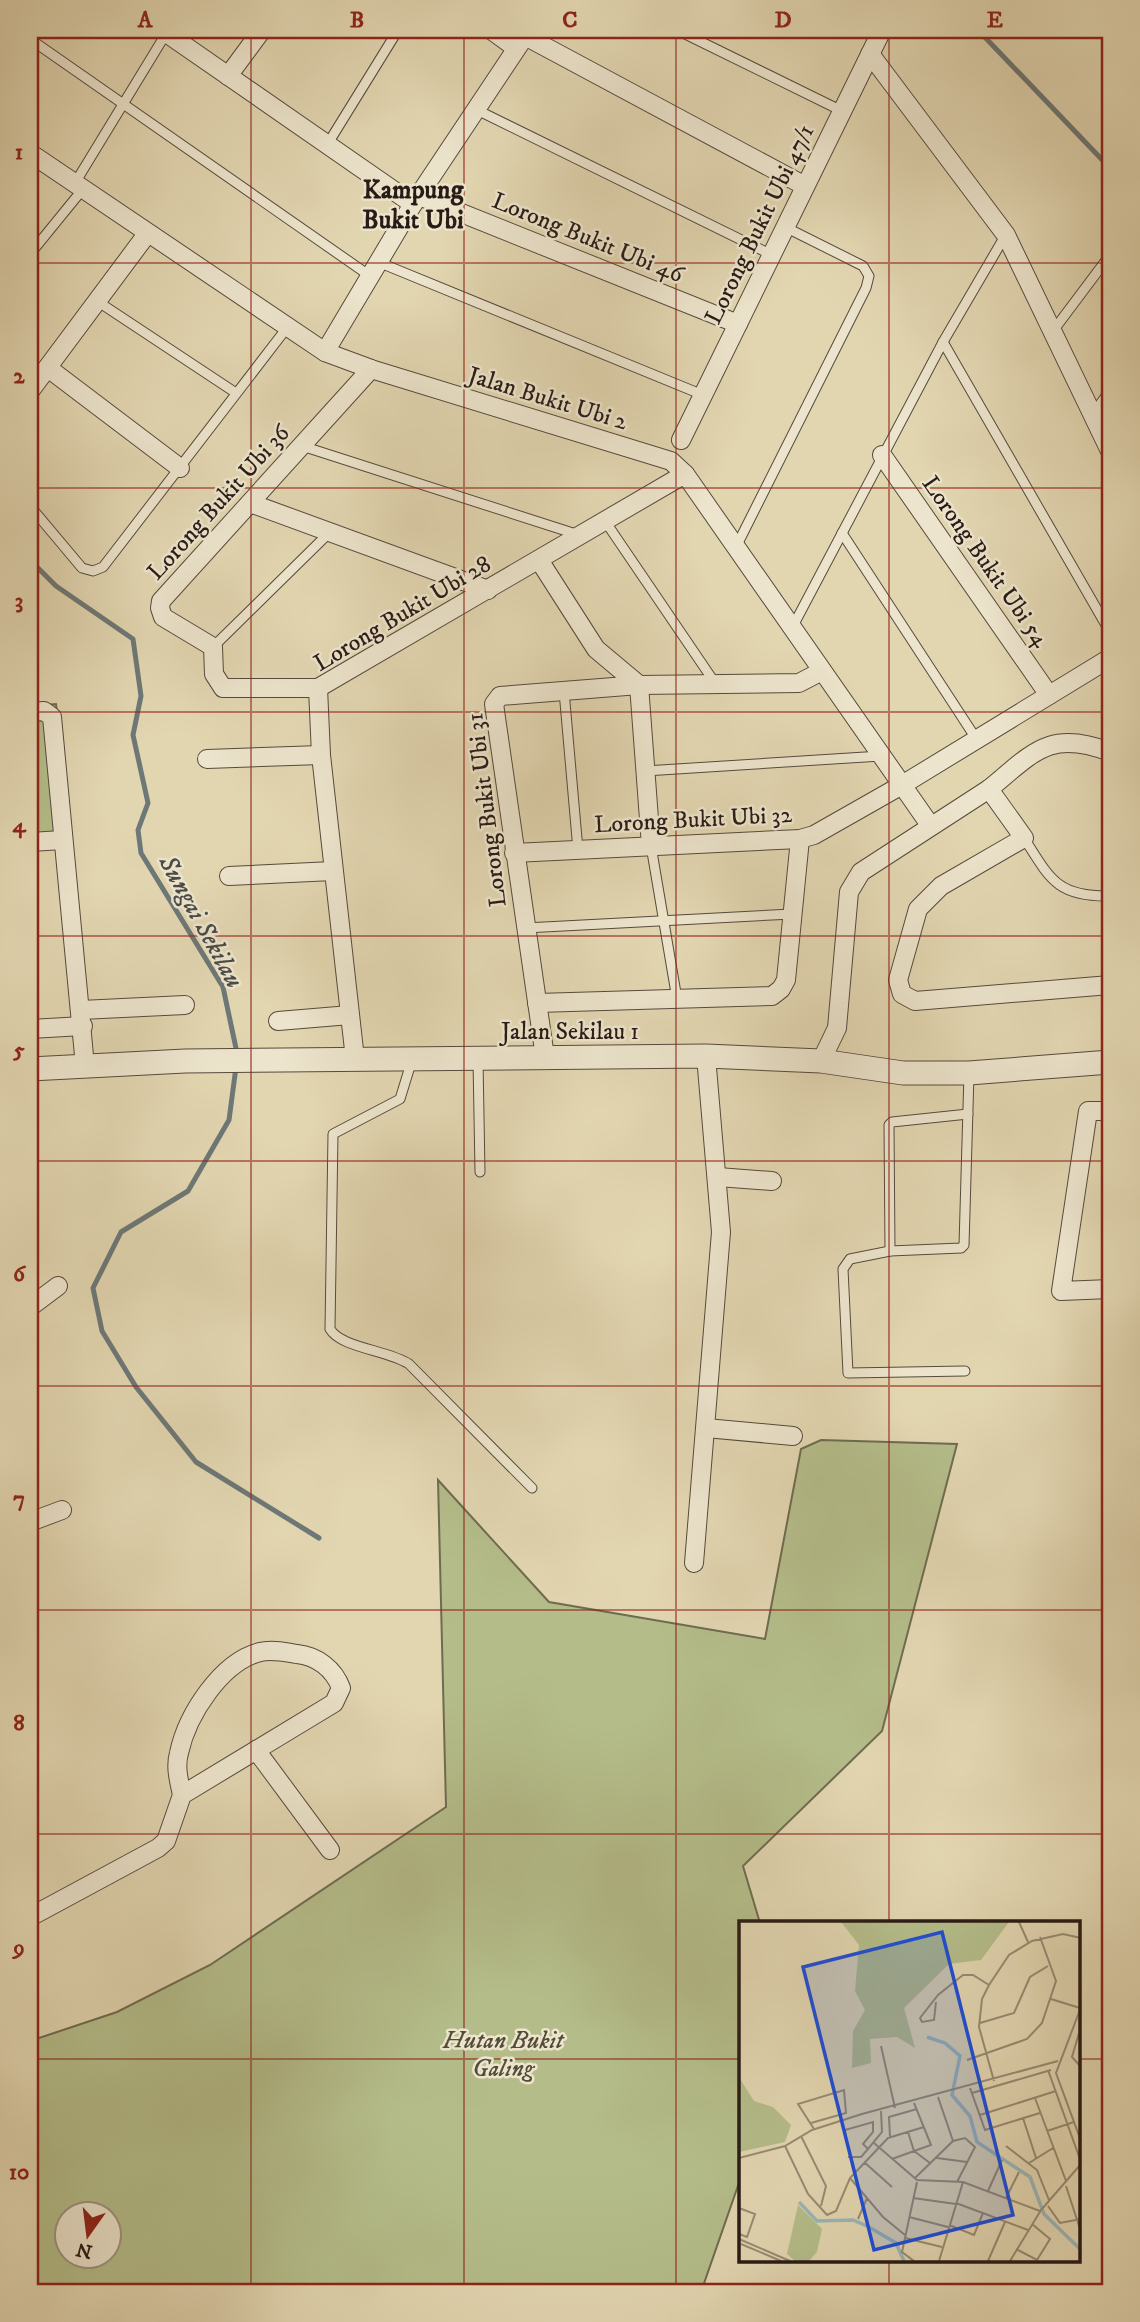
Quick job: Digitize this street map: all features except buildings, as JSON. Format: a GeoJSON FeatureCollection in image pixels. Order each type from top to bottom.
{"type":"FeatureCollection","features":[{"type":"Feature","properties":{"kind":"street"},"geometry":{"type":"LineString","coordinates":[[228,76],[262,30]]}},
{"type":"Feature","properties":{"kind":"street"},"geometry":{"type":"LineString","coordinates":[[491,30],[523,38],[805,186]]}},
{"type":"Feature","properties":{"kind":"street","name":"Lorong Bukit Ubi 46"},"geometry":{"type":"LineString","coordinates":[[165,31],[327,145],[416,200],[738,324]]}},
{"type":"Feature","properties":{"kind":"street"},"geometry":{"type":"LineString","coordinates":[[325,352],[416,200],[523,38]]}},
{"type":"Feature","properties":{"kind":"street"},"geometry":{"type":"LineString","coordinates":[[873,38],[1006,235],[1110,451]]}},
{"type":"Feature","properties":{"kind":"street","name":"Lorong Bukit Ubi 47/1"},"geometry":{"type":"LineString","coordinates":[[681,440],[842,111],[873,38]]}},
{"type":"Feature","properties":{"kind":"street","name":"Jalan Bukit Ubi 2"},"geometry":{"type":"LineString","coordinates":[[30,153],[286,329],[325,352],[371,369],[671,461],[685,474],[930,825]]}},
{"type":"Feature","properties":{"kind":"street"},"geometry":{"type":"LineString","coordinates":[[30,391],[147,234]]}},
{"type":"Feature","properties":{"kind":"street"},"geometry":{"type":"LineString","coordinates":[[47,368],[180,468]]}},
{"type":"Feature","properties":{"kind":"street","name":"Lorong Bukit Ubi 36"},"geometry":{"type":"LineString","coordinates":[[213,647],[163,617],[161,601],[371,369]]}},
{"type":"Feature","properties":{"kind":"street"},"geometry":{"type":"LineString","coordinates":[[1095,419],[1110,398]]}},
{"type":"Feature","properties":{"kind":"street","name":"Lorong Bukit Ubi 54"},"geometry":{"type":"LineString","coordinates":[[882,455],[1049,695]]}},
{"type":"Feature","properties":{"kind":"street","name":"Lorong Bukit Ubi 28"},"geometry":{"type":"LineString","coordinates":[[355,1059],[321,755],[318,688],[685,474]]}},
{"type":"Feature","properties":{"kind":"street"},"geometry":{"type":"LineString","coordinates":[[250,503],[488,590]]}},
{"type":"Feature","properties":{"kind":"street"},"geometry":{"type":"LineString","coordinates":[[539,561],[596,649],[639,685],[651,846]]}},
{"type":"Feature","properties":{"kind":"street"},"geometry":{"type":"LineString","coordinates":[[213,647],[214,674],[223,688],[318,688]]}},
{"type":"Feature","properties":{"kind":"street","name":"Lorong Bukit Ubi 32"},"geometry":{"type":"LineString","coordinates":[[514,853],[800,839],[814,835],[1110,659]]}},
{"type":"Feature","properties":{"kind":"street","name":"Lorong Bukit Ubi 31"},"geometry":{"type":"LineString","coordinates":[[545,1057],[494,704],[500,696],[639,685],[799,683],[822,671]]}},
{"type":"Feature","properties":{"kind":"street"},"geometry":{"type":"LineString","coordinates":[[30,712],[49,713],[52,716],[85,1066]]}},
{"type":"Feature","properties":{"kind":"street"},"geometry":{"type":"LineString","coordinates":[[821,1060],[837,1028],[849,892],[861,872],[989,789],[1032,753],[1060,742],[1086,743],[1110,751]]}},
{"type":"Feature","properties":{"kind":"street"},"geometry":{"type":"LineString","coordinates":[[207,759],[321,755]]}},
{"type":"Feature","properties":{"kind":"street"},"geometry":{"type":"LineString","coordinates":[[989,789],[1024,838],[941,886],[918,909],[898,981],[902,994],[915,1000],[1110,985]]}},
{"type":"Feature","properties":{"kind":"street","name":"Jalan Sekilau 1"},"geometry":{"type":"LineString","coordinates":[[537,1003],[772,996],[781,989],[786,980],[800,839]]}},
{"type":"Feature","properties":{"kind":"street"},"geometry":{"type":"LineString","coordinates":[[30,842],[63,840]]}},
{"type":"Feature","properties":{"kind":"street"},"geometry":{"type":"LineString","coordinates":[[229,876],[334,871]]}},
{"type":"Feature","properties":{"kind":"street"},"geometry":{"type":"LineString","coordinates":[[30,1029],[82,1018],[185,1005]]}},
{"type":"Feature","properties":{"kind":"street"},"geometry":{"type":"LineString","coordinates":[[278,1021],[350,1015]]}},
{"type":"Feature","properties":{"kind":"street"},"geometry":{"type":"LineString","coordinates":[[694,1563],[721,1232],[706,1056]]}},
{"type":"Feature","properties":{"kind":"street","name":"Jalan Sekilau 1"},"geometry":{"type":"LineString","coordinates":[[30,1069],[186,1060],[706,1056],[821,1060],[903,1073],[969,1073],[1110,1062]]}},
{"type":"Feature","properties":{"kind":"street"},"geometry":{"type":"LineString","coordinates":[[1110,1111],[1088,1111],[1061,1291],[1110,1289]]}},
{"type":"Feature","properties":{"kind":"street"},"geometry":{"type":"LineString","coordinates":[[718,1177],[772,1181]]}},
{"type":"Feature","properties":{"kind":"street"},"geometry":{"type":"LineString","coordinates":[[30,1307],[58,1286]]}},
{"type":"Feature","properties":{"kind":"street"},"geometry":{"type":"LineString","coordinates":[[706,1428],[793,1436]]}},
{"type":"Feature","properties":{"kind":"street"},"geometry":{"type":"LineString","coordinates":[[30,1522],[62,1510]]}},
{"type":"Feature","properties":{"kind":"street"},"geometry":{"type":"LineString","coordinates":[[30,1917],[158,1848],[170,1831],[182,1795],[177,1772],[178,1754],[185,1735],[209,1691],[236,1663],[266,1650],[311,1657],[328,1668],[341,1688],[334,1703],[182,1795]]}},
{"type":"Feature","properties":{"kind":"street"},"geometry":{"type":"LineString","coordinates":[[257,1750],[330,1850]]}},
{"type":"Feature","properties":{"kind":"lane"},"geometry":{"type":"LineString","coordinates":[[327,145],[398,30]]}},
{"type":"Feature","properties":{"kind":"lane"},"geometry":{"type":"LineString","coordinates":[[677,30],[842,111]]}},
{"type":"Feature","properties":{"kind":"lane"},"geometry":{"type":"LineString","coordinates":[[30,254],[79,186],[165,31]]}},
{"type":"Feature","properties":{"kind":"lane"},"geometry":{"type":"LineString","coordinates":[[30,39],[123,104],[374,269],[703,395]]}},
{"type":"Feature","properties":{"kind":"lane"},"geometry":{"type":"LineString","coordinates":[[474,109],[772,255]]}},
{"type":"Feature","properties":{"kind":"lane"},"geometry":{"type":"LineString","coordinates":[[736,547],[866,288],[869,276],[863,266],[785,227]]}},
{"type":"Feature","properties":{"kind":"lane"},"geometry":{"type":"LineString","coordinates":[[792,628],[943,342],[1006,235]]}},
{"type":"Feature","properties":{"kind":"lane"},"geometry":{"type":"LineString","coordinates":[[1054,331],[1110,255]]}},
{"type":"Feature","properties":{"kind":"lane"},"geometry":{"type":"LineString","coordinates":[[97,301],[236,393]]}},
{"type":"Feature","properties":{"kind":"lane"},"geometry":{"type":"LineString","coordinates":[[30,506],[82,568],[93,571],[103,567],[286,329]]}},
{"type":"Feature","properties":{"kind":"lane"},"geometry":{"type":"LineString","coordinates":[[943,342],[1110,632]]}},
{"type":"Feature","properties":{"kind":"lane"},"geometry":{"type":"LineString","coordinates":[[302,446],[581,536]]}},
{"type":"Feature","properties":{"kind":"lane"},"geometry":{"type":"LineString","coordinates":[[606,521],[715,683]]}},
{"type":"Feature","properties":{"kind":"lane"},"geometry":{"type":"LineString","coordinates":[[213,647],[330,532]]}},
{"type":"Feature","properties":{"kind":"lane"},"geometry":{"type":"LineString","coordinates":[[842,533],[977,740]]}},
{"type":"Feature","properties":{"kind":"lane"},"geometry":{"type":"LineString","coordinates":[[564,691],[578,850]]}},
{"type":"Feature","properties":{"kind":"lane"},"geometry":{"type":"LineString","coordinates":[[645,771],[881,755]]}},
{"type":"Feature","properties":{"kind":"lane"},"geometry":{"type":"LineString","coordinates":[[1024,838],[1051,881],[1076,894],[1110,896]]}},
{"type":"Feature","properties":{"kind":"lane"},"geometry":{"type":"LineString","coordinates":[[651,846],[677,999]]}},
{"type":"Feature","properties":{"kind":"lane"},"geometry":{"type":"LineString","coordinates":[[525,928],[792,914]]}},
{"type":"Feature","properties":{"kind":"lane"},"geometry":{"type":"LineString","coordinates":[[478,1058],[480,1172]]}},
{"type":"Feature","properties":{"kind":"lane"},"geometry":{"type":"LineString","coordinates":[[412,1059],[400,1098],[333,1134],[330,1329],[341,1340],[388,1352],[409,1364],[532,1488]]}},
{"type":"Feature","properties":{"kind":"lane"},"geometry":{"type":"LineString","coordinates":[[965,1371],[848,1373],[843,1269],[850,1259],[890,1251],[961,1248],[964,1245],[969,1073]]}},
{"type":"Feature","properties":{"kind":"lane"},"geometry":{"type":"LineString","coordinates":[[890,1251],[890,1125],[892,1122],[968,1114]]}},
{"type":"Feature","properties":{"kind":"green space"},"geometry":{"type":"Polygon","coordinates":[[[56,704],[70,832],[30,834],[30,706],[56,704]]]}},
{"type":"Feature","properties":{"kind":"green space","name":"Hutan Bukit Galing"},"geometry":{"type":"Polygon","coordinates":[[[821,1440],[957,1444],[882,1731],[743,1866],[759,1921],[739,1921],[739,2183],[701,2292],[30,2292],[30,2041],[117,2012],[210,1965],[446,1807],[438,1480],[549,1602],[765,1639],[801,1449],[821,1440]]]}},
{"type":"Feature","properties":{"kind":"waterway"},"geometry":{"type":"LineString","coordinates":[[978,30],[1110,168]]}},
{"type":"Feature","properties":{"kind":"waterway","name":"Sungai Sekilau"},"geometry":{"type":"LineString","coordinates":[[30,560],[56,586],[133,639],[141,696],[133,735],[148,803],[138,830],[141,853],[223,987],[237,1053]]}},
{"type":"Feature","properties":{"kind":"waterway","name":"Sungai Sekilau"},"geometry":{"type":"LineString","coordinates":[[236,1067],[229,1120],[188,1191],[121,1232],[93,1288],[102,1331],[136,1387],[196,1462],[319,1538]]}},
{"type":"Feature","properties":{"kind":"district","name":"Kampung Bukit Ubi"},"geometry":{"type":"Point","coordinates":[413,204]}}]}
